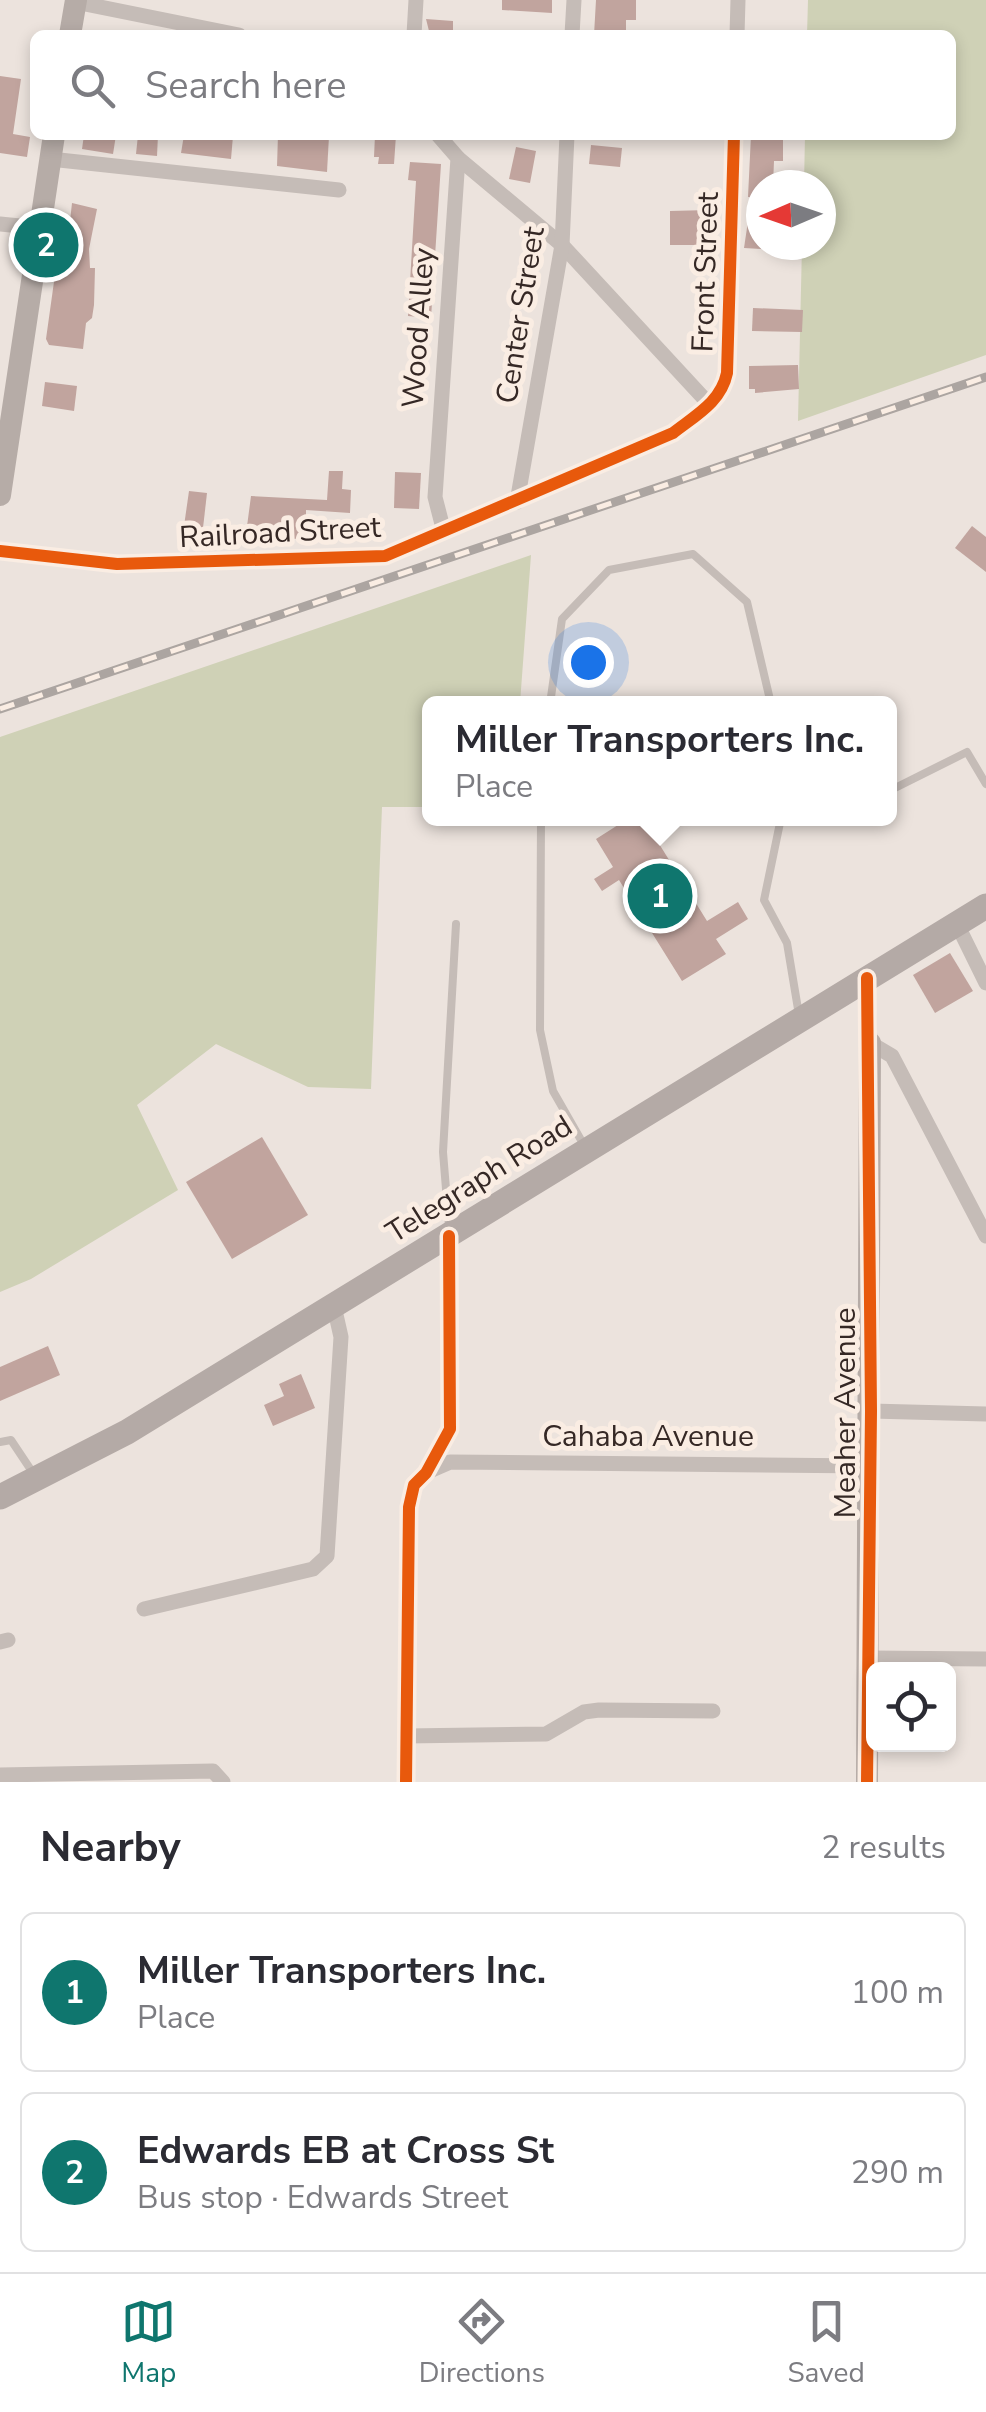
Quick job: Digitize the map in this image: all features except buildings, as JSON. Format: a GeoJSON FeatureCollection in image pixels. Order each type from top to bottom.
{"type":"FeatureCollection","features":[{"type":"Feature","properties":{"kind":"main road","name":"Telegraph Road"},"geometry":{"type":"LineString","coordinates":[[0,1497],[38,1481],[334,1306],[986,906]]}},
{"type":"Feature","properties":{"kind":"street"},"geometry":{"type":"LineString","coordinates":[[414,30],[416,0]]}},
{"type":"Feature","properties":{"kind":"street"},"geometry":{"type":"LineString","coordinates":[[572,30],[574,0]]}},
{"type":"Feature","properties":{"kind":"street"},"geometry":{"type":"LineString","coordinates":[[737,30],[738,0]]}},
{"type":"Feature","properties":{"kind":"street"},"geometry":{"type":"LineString","coordinates":[[71,30],[76,1],[215,30]]}},
{"type":"Feature","properties":{"kind":"street"},"geometry":{"type":"LineString","coordinates":[[0,495],[53,140]]}},
{"type":"Feature","properties":{"kind":"street"},"geometry":{"type":"LineString","coordinates":[[442,140],[458,158],[562,245],[710,404]]}},
{"type":"Feature","properties":{"kind":"street","name":"Center Street"},"geometry":{"type":"LineString","coordinates":[[516,502],[562,245],[567,140]]}},
{"type":"Feature","properties":{"kind":"street","name":"Front Street"},"geometry":{"type":"LineString","coordinates":[[710,404],[724,390],[728,372],[734,140]]}},
{"type":"Feature","properties":{"kind":"street","name":"Wood Alley"},"geometry":{"type":"LineString","coordinates":[[444,532],[435,497],[458,158]]}},
{"type":"Feature","properties":{"kind":"street"},"geometry":{"type":"LineString","coordinates":[[50,159],[339,190]]}},
{"type":"Feature","properties":{"kind":"street"},"geometry":{"type":"LineString","coordinates":[[0,224],[40,228]]}},
{"type":"Feature","properties":{"kind":"street","name":"Railroad Street"},"geometry":{"type":"LineString","coordinates":[[0,551],[117,564],[354,560],[385,556],[673,433],[710,404]]}},
{"type":"Feature","properties":{"kind":"street"},"geometry":{"type":"LineString","coordinates":[[956,922],[986,983]]}},
{"type":"Feature","properties":{"kind":"street"},"geometry":{"type":"LineString","coordinates":[[867,978],[870,1044],[892,1056],[986,1236]]}},
{"type":"Feature","properties":{"kind":"street","name":"Meaher Avenue"},"geometry":{"type":"LineString","coordinates":[[867,1782],[872,1411],[870,1044]]}},
{"type":"Feature","properties":{"kind":"street"},"geometry":{"type":"LineString","coordinates":[[449,1236],[450,1462]]}},
{"type":"Feature","properties":{"kind":"street"},"geometry":{"type":"LineString","coordinates":[[144,1609],[313,1569],[327,1556],[341,1337],[334,1306]]}},
{"type":"Feature","properties":{"kind":"street"},"geometry":{"type":"LineString","coordinates":[[872,1411],[986,1414]]}},
{"type":"Feature","properties":{"kind":"street"},"geometry":{"type":"LineString","coordinates":[[406,1782],[409,1507],[414,1485],[426,1472],[450,1428]]}},
{"type":"Feature","properties":{"kind":"street","name":"Cahaba Avenue"},"geometry":{"type":"LineString","coordinates":[[426,1472],[450,1462],[871,1466]]}},
{"type":"Feature","properties":{"kind":"street"},"geometry":{"type":"LineString","coordinates":[[869,1658],[986,1659]]}},
{"type":"Feature","properties":{"kind":"street"},"geometry":{"type":"LineString","coordinates":[[406,1736],[546,1734],[584,1712],[599,1710],[713,1711]]}},
{"type":"Feature","properties":{"kind":"street"},"geometry":{"type":"LineString","coordinates":[[0,1775],[213,1771],[223,1781]]}},
{"type":"Feature","properties":{"kind":"lane"},"geometry":{"type":"LineString","coordinates":[[551,696],[562,619],[609,570],[693,554],[747,602],[770,696]]}},
{"type":"Feature","properties":{"kind":"lane"},"geometry":{"type":"LineString","coordinates":[[897,787],[967,752],[986,784]]}},
{"type":"Feature","properties":{"kind":"lane"},"geometry":{"type":"LineString","coordinates":[[541,826],[540,1030],[553,1091],[588,1150]]}},
{"type":"Feature","properties":{"kind":"lane"},"geometry":{"type":"LineString","coordinates":[[779,826],[764,900],[787,943],[800,1019]]}},
{"type":"Feature","properties":{"kind":"lane"},"geometry":{"type":"LineString","coordinates":[[449,1236],[443,1152],[456,924]]}},
{"type":"Feature","properties":{"kind":"lane"},"geometry":{"type":"LineString","coordinates":[[0,1442],[11,1440],[38,1481]]}},
{"type":"Feature","properties":{"kind":"green space"},"geometry":{"type":"Polygon","coordinates":[[[808,0],[986,0],[986,355],[798,421],[802,260],[836,260],[836,170],[804,170],[805,140],[956,140],[956,30],[807,30],[808,0]]]}},
{"type":"Feature","properties":{"kind":"green space"},"geometry":{"type":"Polygon","coordinates":[[[531,555],[521,696],[422,696],[422,807],[382,807],[371,1089],[308,1087],[216,1044],[137,1105],[178,1190],[31,1279],[0,1292],[0,737],[531,555]]]}},
{"type":"Feature","properties":{"kind":"railway"},"geometry":{"type":"LineString","coordinates":[[0,709],[986,377]]}},
{"type":"Feature","properties":{"kind":"cycle path"},"geometry":{"type":"LineString","coordinates":[[0,551],[117,564],[385,556],[673,433],[713,400],[727,373],[734,140]]}},
{"type":"Feature","properties":{"kind":"cycle path"},"geometry":{"type":"LineString","coordinates":[[867,978],[871,1411],[867,1782]]}},
{"type":"Feature","properties":{"kind":"cycle path"},"geometry":{"type":"LineString","coordinates":[[406,1782],[409,1507],[414,1485],[426,1473],[450,1429],[449,1236]]}},
{"type":"Feature","properties":{"kind":"place","name":"Edwards EB at Cross St"},"geometry":{"type":"Point","coordinates":[46,245]}},
{"type":"Feature","properties":{"kind":"place","name":"Miller Transporters Inc."},"geometry":{"type":"Point","coordinates":[660,896]}}]}
